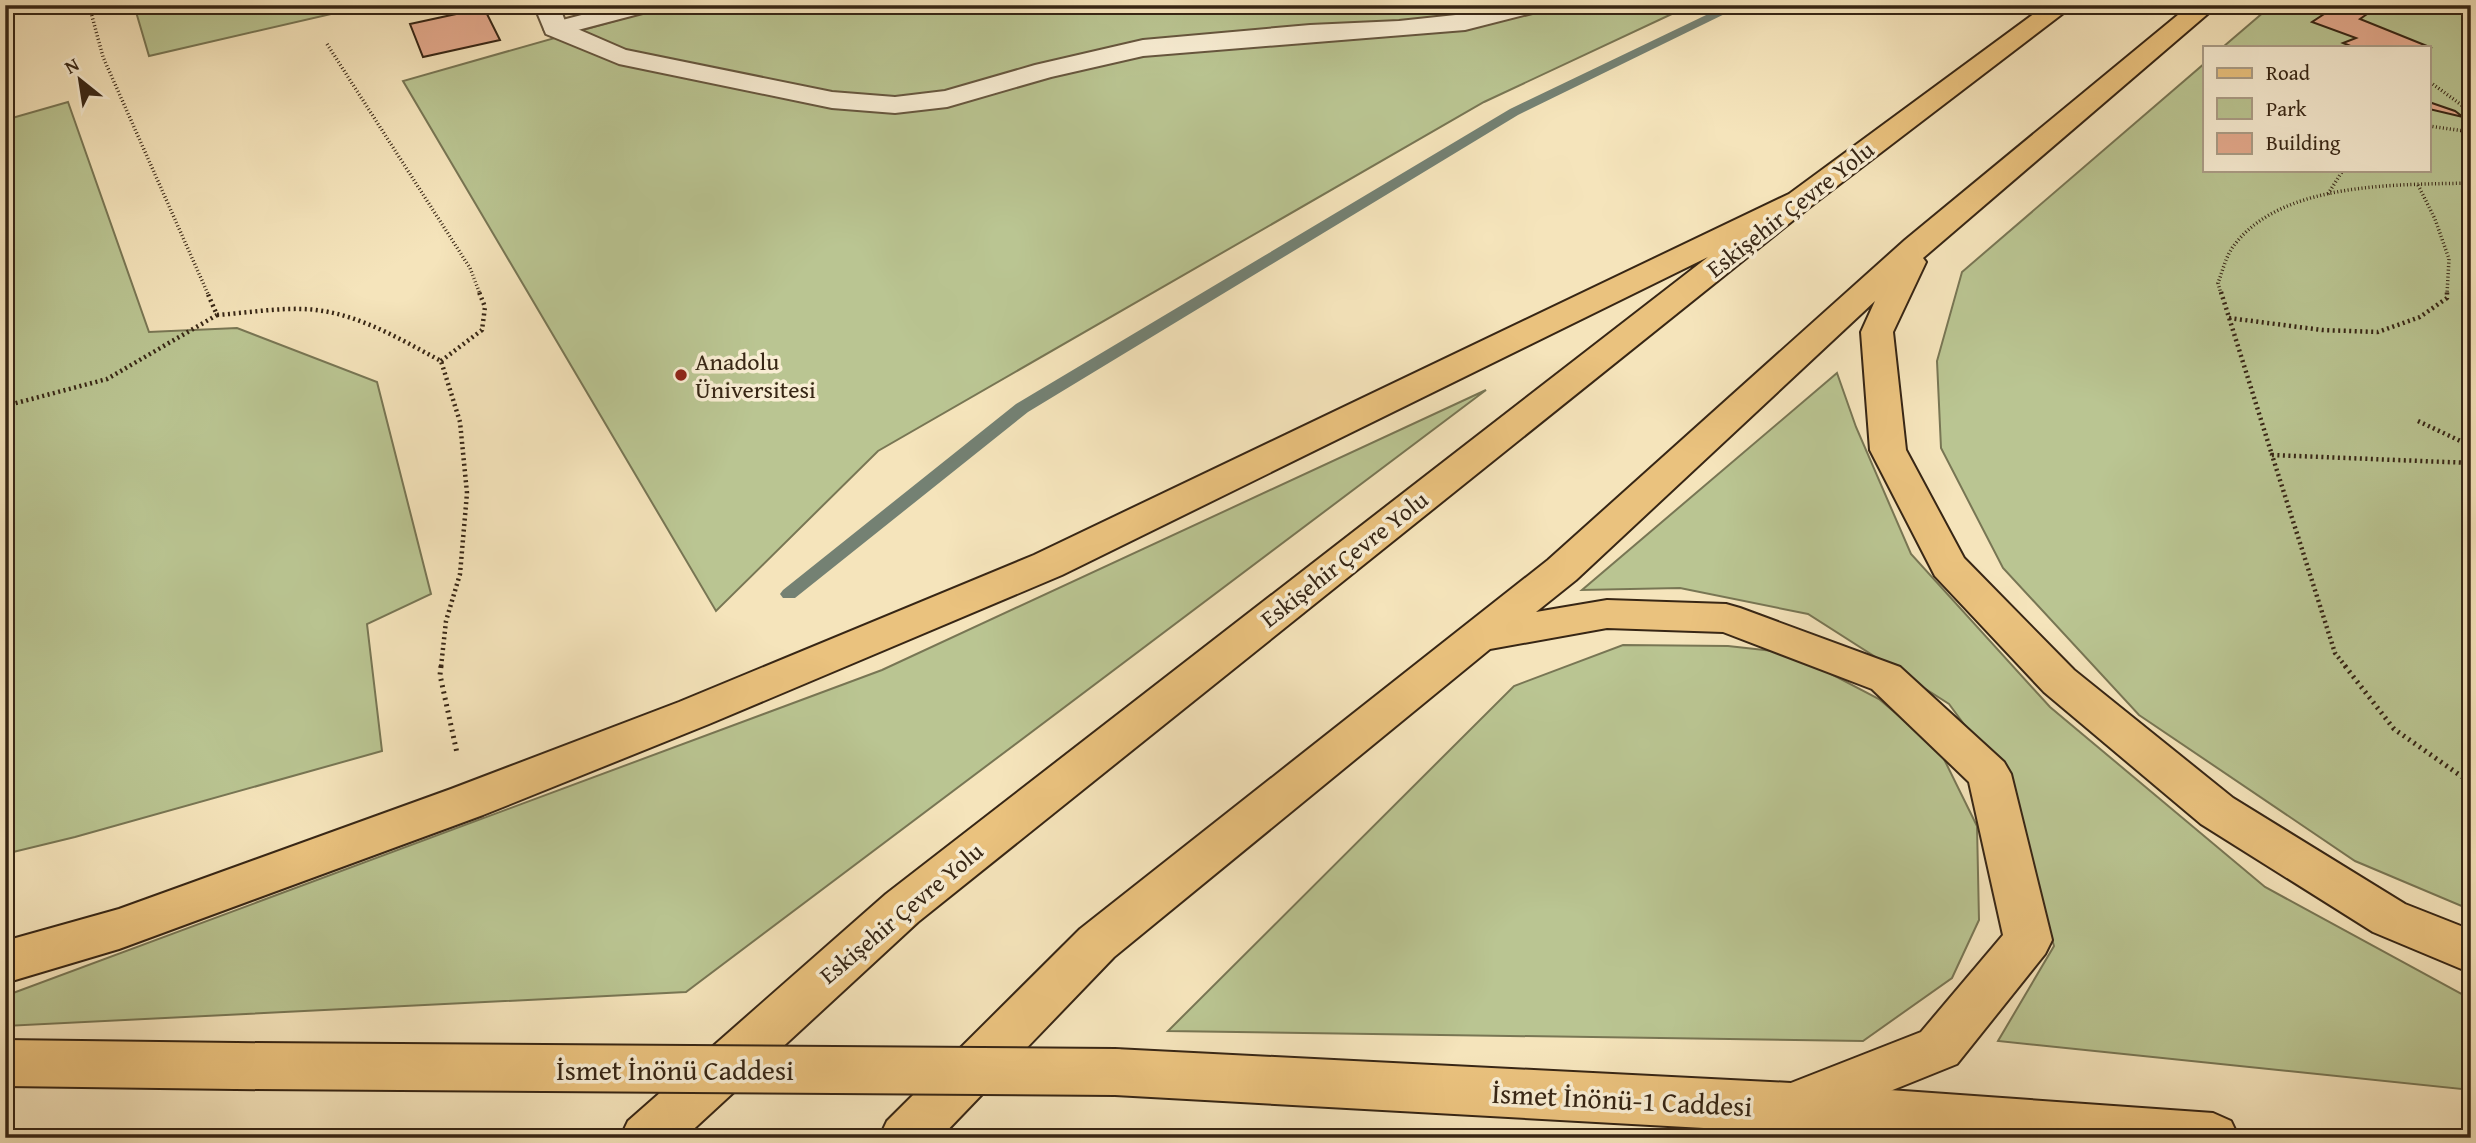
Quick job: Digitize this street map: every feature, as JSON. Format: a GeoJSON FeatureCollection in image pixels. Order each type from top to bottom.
{"type":"FeatureCollection","features":[{"type":"Feature","properties":{"kind":"main road","name":"Eskişehir Çevre Yolu"},"geometry":{"type":"LineString","coordinates":[[646,1138],[902,908],[1800,200],[2062,5]]}},
{"type":"Feature","properties":{"kind":"main road"},"geometry":{"type":"LineString","coordinates":[[905,1138],[1097,943],[1562,570],[1916,247],[2206,5]]}},
{"type":"Feature","properties":{"kind":"main road"},"geometry":{"type":"LineString","coordinates":[[5,962],[120,929],[467,802],[694,712],[1048,565],[1800,200]]}},
{"type":"Feature","properties":{"kind":"main road"},"geometry":{"type":"LineString","coordinates":[[1916,247],[1877,332],[1888,450],[1950,566],[2059,681],[2217,811],[2389,918],[2471,951]]}},
{"type":"Feature","properties":{"kind":"main road"},"geometry":{"type":"LineString","coordinates":[[1478,637],[1608,614],[1726,618],[1886,678],[1989,774],[2028,940],[1938,1048],[1791,1107]]}},
{"type":"Feature","properties":{"kind":"main road","name":"İsmet İnönü Caddesi"},"geometry":{"type":"LineString","coordinates":[[5,1063],[1115,1072]]}},
{"type":"Feature","properties":{"kind":"main road","name":"İsmet İnönü-1 Caddesi"},"geometry":{"type":"LineString","coordinates":[[1115,1072],[1791,1107],[2213,1138]]}},
{"type":"Feature","properties":{"kind":"street"},"geometry":{"type":"LineString","coordinates":[[551,17],[619,55],[832,100],[895,105],[947,99],[1044,71],[1143,48],[1465,22],[1535,5]]}},
{"type":"Feature","properties":{"kind":"lane"},"geometry":{"type":"LineString","coordinates":[[551,17],[646,5]]}},
{"type":"Feature","properties":{"kind":"path"},"geometry":{"type":"LineString","coordinates":[[89,5],[103,57],[217,315]]}},
{"type":"Feature","properties":{"kind":"path"},"geometry":{"type":"LineString","coordinates":[[327,44],[470,268],[485,307],[482,330],[441,361]]}},
{"type":"Feature","properties":{"kind":"path"},"geometry":{"type":"LineString","coordinates":[[2430,82],[2471,112]]}},
{"type":"Feature","properties":{"kind":"path"},"geometry":{"type":"LineString","coordinates":[[2430,126],[2471,132]]}},
{"type":"Feature","properties":{"kind":"path"},"geometry":{"type":"LineString","coordinates":[[2328,195],[2342,172]]}},
{"type":"Feature","properties":{"kind":"path"},"geometry":{"type":"LineString","coordinates":[[2471,183],[2388,186],[2328,195],[2272,212],[2235,244],[2218,283],[2334,653],[2394,729],[2471,783]]}},
{"type":"Feature","properties":{"kind":"path"},"geometry":{"type":"LineString","coordinates":[[2228,317],[2322,330],[2378,331],[2420,317],[2446,298],[2449,259],[2435,219],[2418,184]]}},
{"type":"Feature","properties":{"kind":"path"},"geometry":{"type":"LineString","coordinates":[[5,406],[107,379],[217,315],[305,309],[344,315],[400,339],[441,361],[460,422],[467,493],[460,574],[446,621],[440,675],[467,802]]}},
{"type":"Feature","properties":{"kind":"path"},"geometry":{"type":"LineString","coordinates":[[2418,421],[2471,446]]}},
{"type":"Feature","properties":{"kind":"path"},"geometry":{"type":"LineString","coordinates":[[2272,455],[2471,463]]}},
{"type":"Feature","properties":{"kind":"green space"},"geometry":{"type":"Polygon","coordinates":[[[134,5],[366,5],[366,6],[149,56],[134,5]]]}},
{"type":"Feature","properties":{"kind":"green space"},"geometry":{"type":"Polygon","coordinates":[[[671,5],[1691,5],[1484,102],[878,451],[716,611],[403,81],[671,5]]]}},
{"type":"Feature","properties":{"kind":"green space"},"geometry":{"type":"Polygon","coordinates":[[[2272,5],[2471,5],[2471,910],[2355,861],[2139,715],[2003,568],[1941,448],[1937,361],[1962,272],[2203,65],[2203,172],[2430,172],[2430,46],[2224,46],[2272,5]]]}},
{"type":"Feature","properties":{"kind":"green space"},"geometry":{"type":"Polygon","coordinates":[[[68,102],[149,332],[237,328],[377,382],[431,594],[367,624],[382,751],[5,854],[5,556],[10,551],[5,541],[5,120],[68,102]]]}},
{"type":"Feature","properties":{"kind":"green space"},"geometry":{"type":"Polygon","coordinates":[[[1837,373],[1856,427],[1911,554],[2050,707],[2265,887],[2471,999],[2471,1090],[1998,1041],[2054,946],[2011,788],[1949,704],[1808,614],[1680,588],[1582,590],[1837,373]]]}},
{"type":"Feature","properties":{"kind":"green space"},"geometry":{"type":"Polygon","coordinates":[[[1486,390],[686,992],[5,1026],[5,996],[882,670],[1486,390]]]}},
{"type":"Feature","properties":{"kind":"green space"},"geometry":{"type":"Polygon","coordinates":[[[1623,645],[1728,646],[1791,653],[1879,699],[1940,751],[1977,826],[1979,920],[1952,978],[1863,1041],[1168,1031],[1514,686],[1623,645]]]}},
{"type":"Feature","properties":{"kind":"building"},"geometry":{"type":"Polygon","coordinates":[[[2338,5],[2380,5],[2360,19],[2427,46],[2350,46],[2343,43],[2356,38],[2312,22],[2338,5]]]}},
{"type":"Feature","properties":{"kind":"building"},"geometry":{"type":"Polygon","coordinates":[[[484,8],[500,40],[423,57],[410,24],[484,8]]]}},
{"type":"Feature","properties":{"kind":"building"},"geometry":{"type":"Polygon","coordinates":[[[2430,102],[2455,111],[2463,117],[2430,109],[2430,102]]]}},
{"type":"Feature","properties":{"kind":"waterway"},"geometry":{"type":"LineString","coordinates":[[789,594],[1022,408],[1514,112],[1737,5]]}},
{"type":"Feature","properties":{"kind":"place","name":"Anadolu Üniversitesi"},"geometry":{"type":"Point","coordinates":[681,375]}}]}
